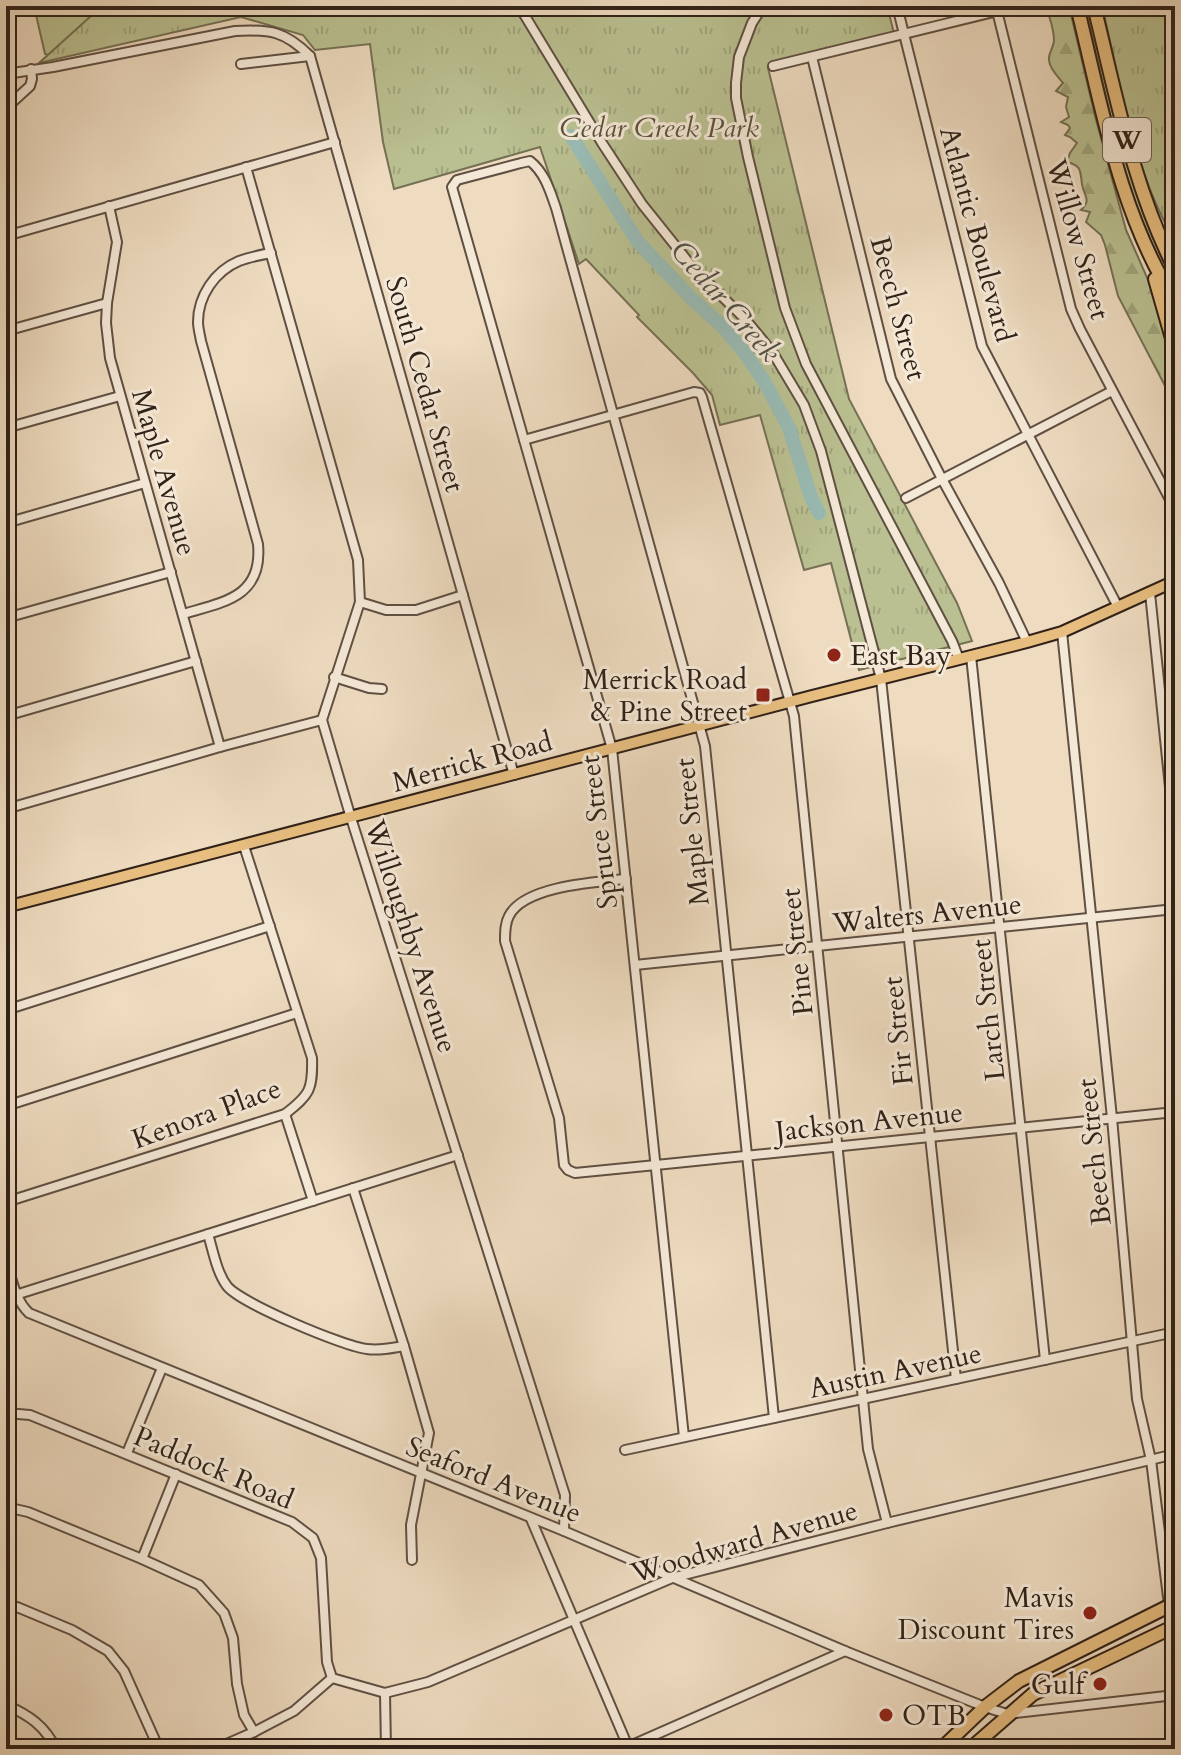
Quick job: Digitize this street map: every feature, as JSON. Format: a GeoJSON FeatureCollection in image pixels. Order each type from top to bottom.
{"type":"FeatureCollection","features":[{"type":"Feature","properties":{"kind":"highway","name":"W"},"geometry":{"type":"LineString","coordinates":[[1077,6],[1116,163],[1146,249],[1175,301]]}},
{"type":"Feature","properties":{"kind":"highway","name":"W"},"geometry":{"type":"LineString","coordinates":[[1094,6],[1131,159],[1146,204],[1175,269]]}},
{"type":"Feature","properties":{"kind":"highway"},"geometry":{"type":"LineString","coordinates":[[1161,241],[1175,262]]}},
{"type":"Feature","properties":{"kind":"highway"},"geometry":{"type":"LineString","coordinates":[[1146,249],[1175,349]]}},
{"type":"Feature","properties":{"kind":"highway"},"geometry":{"type":"LineString","coordinates":[[970,1749],[995,1710],[1019,1681],[1172,1604]]}},
{"type":"Feature","properties":{"kind":"highway"},"geometry":{"type":"LineString","coordinates":[[941,1749],[995,1710],[1173,1627]]}},
{"type":"Feature","properties":{"kind":"main road","name":"Merrick Road"},"geometry":{"type":"LineString","coordinates":[[6,907],[1027,642],[1062,632],[1175,581]]}},
{"type":"Feature","properties":{"kind":"street","name":"Fir Street"},"geometry":{"type":"LineString","coordinates":[[519,6],[642,204],[694,269],[754,329],[773,353],[796,389],[821,451],[881,679],[956,1379]]}},
{"type":"Feature","properties":{"kind":"street"},"geometry":{"type":"LineString","coordinates":[[763,6],[752,23],[739,57],[736,98],[785,308],[806,364],[959,659]]}},
{"type":"Feature","properties":{"kind":"street","name":"Atlantic Boulevard"},"geometry":{"type":"LineString","coordinates":[[897,6],[982,346],[1118,607]]}},
{"type":"Feature","properties":{"kind":"street"},"geometry":{"type":"LineString","coordinates":[[773,66],[1018,6]]}},
{"type":"Feature","properties":{"kind":"street","name":"Willow Street"},"geometry":{"type":"LineString","coordinates":[[997,11],[1071,309],[1175,509]]}},
{"type":"Feature","properties":{"kind":"street"},"geometry":{"type":"LineString","coordinates":[[6,74],[235,31],[265,31],[290,38],[310,56]]}},
{"type":"Feature","properties":{"kind":"street"},"geometry":{"type":"LineString","coordinates":[[241,64],[310,56]]}},
{"type":"Feature","properties":{"kind":"street","name":"South Cedar Street"},"geometry":{"type":"LineString","coordinates":[[310,56],[514,775]]}},
{"type":"Feature","properties":{"kind":"street","name":"Beech Street"},"geometry":{"type":"LineString","coordinates":[[812,57],[891,379],[1027,642]]}},
{"type":"Feature","properties":{"kind":"street"},"geometry":{"type":"LineString","coordinates":[[6,108],[30,86],[31,69]]}},
{"type":"Feature","properties":{"kind":"street"},"geometry":{"type":"LineString","coordinates":[[6,236],[335,142]]}},
{"type":"Feature","properties":{"kind":"street","name":"Maple Street"},"geometry":{"type":"LineString","coordinates":[[453,193],[452,187],[457,180],[530,161],[546,179],[705,746],[774,1418]]}},
{"type":"Feature","properties":{"kind":"street"},"geometry":{"type":"LineString","coordinates":[[6,809],[322,720],[360,602],[358,560],[246,167]]}},
{"type":"Feature","properties":{"kind":"street","name":"Spruce Street"},"geometry":{"type":"LineString","coordinates":[[453,193],[612,749],[684,1437]]}},
{"type":"Feature","properties":{"kind":"street","name":"Maple Avenue"},"geometry":{"type":"LineString","coordinates":[[109,206],[117,242],[107,303],[107,342],[220,747]]}},
{"type":"Feature","properties":{"kind":"street"},"geometry":{"type":"LineString","coordinates":[[183,614],[229,601],[244,591],[254,578],[260,561],[198,321],[209,285],[222,271],[239,261],[271,253]]}},
{"type":"Feature","properties":{"kind":"street"},"geometry":{"type":"LineString","coordinates":[[6,331],[107,303]]}},
{"type":"Feature","properties":{"kind":"street"},"geometry":{"type":"LineString","coordinates":[[906,498],[1112,391]]}},
{"type":"Feature","properties":{"kind":"street","name":"Pine Street"},"geometry":{"type":"LineString","coordinates":[[613,414],[700,393],[791,702],[868,1449],[887,1523]]}},
{"type":"Feature","properties":{"kind":"street"},"geometry":{"type":"LineString","coordinates":[[6,428],[120,396]]}},
{"type":"Feature","properties":{"kind":"street"},"geometry":{"type":"LineString","coordinates":[[524,440],[613,414]]}},
{"type":"Feature","properties":{"kind":"street"},"geometry":{"type":"LineString","coordinates":[[6,523],[145,483]]}},
{"type":"Feature","properties":{"kind":"street"},"geometry":{"type":"LineString","coordinates":[[6,618],[171,572]]}},
{"type":"Feature","properties":{"kind":"street"},"geometry":{"type":"LineString","coordinates":[[1150,593],[1175,836]]}},
{"type":"Feature","properties":{"kind":"street"},"geometry":{"type":"LineString","coordinates":[[360,602],[386,610],[416,610],[463,595]]}},
{"type":"Feature","properties":{"kind":"street","name":"Beech Street"},"geometry":{"type":"LineString","coordinates":[[1062,632],[1112,1118],[1137,1399],[1151,1460],[1172,1604],[1175,1667]]}},
{"type":"Feature","properties":{"kind":"street","name":"Larch Street"},"geometry":{"type":"LineString","coordinates":[[971,656],[1045,1360]]}},
{"type":"Feature","properties":{"kind":"street"},"geometry":{"type":"LineString","coordinates":[[6,716],[196,661]]}},
{"type":"Feature","properties":{"kind":"street"},"geometry":{"type":"LineString","coordinates":[[334,677],[382,689]]}},
{"type":"Feature","properties":{"kind":"street","name":"Willoughby Avenue"},"geometry":{"type":"LineString","coordinates":[[322,720],[565,1495],[564,1531]]}},
{"type":"Feature","properties":{"kind":"street","name":"Kenora Place"},"geometry":{"type":"LineString","coordinates":[[6,1202],[285,1114],[303,1100],[313,1078],[312,1058],[244,846]]}},
{"type":"Feature","properties":{"kind":"street","name":"Jackson Avenue"},"geometry":{"type":"LineString","coordinates":[[626,879],[579,884],[527,897],[509,914],[506,926],[505,941],[559,1118],[564,1165],[575,1173],[1175,1112]]}},
{"type":"Feature","properties":{"kind":"street","name":"Walters Avenue"},"geometry":{"type":"LineString","coordinates":[[635,965],[1175,909]]}},
{"type":"Feature","properties":{"kind":"street"},"geometry":{"type":"LineString","coordinates":[[6,1010],[270,926]]}},
{"type":"Feature","properties":{"kind":"street"},"geometry":{"type":"LineString","coordinates":[[6,1106],[297,1013]]}},
{"type":"Feature","properties":{"kind":"street"},"geometry":{"type":"LineString","coordinates":[[285,1114],[313,1201]]}},
{"type":"Feature","properties":{"kind":"street"},"geometry":{"type":"LineString","coordinates":[[6,1298],[458,1155]]}},
{"type":"Feature","properties":{"kind":"street"},"geometry":{"type":"LineString","coordinates":[[353,1188],[429,1433],[411,1525],[412,1560]]}},
{"type":"Feature","properties":{"kind":"street"},"geometry":{"type":"LineString","coordinates":[[208,1234],[226,1285],[237,1296],[355,1347],[380,1350],[404,1346]]}},
{"type":"Feature","properties":{"kind":"street"},"geometry":{"type":"LineString","coordinates":[[6,1261],[17,1295]]}},
{"type":"Feature","properties":{"kind":"street","name":"Seaford Avenue"},"geometry":{"type":"LineString","coordinates":[[17,1295],[22,1307],[29,1313],[564,1531],[845,1651],[995,1710]]}},
{"type":"Feature","properties":{"kind":"street","name":"Austin Avenue"},"geometry":{"type":"LineString","coordinates":[[625,1450],[1175,1332]]}},
{"type":"Feature","properties":{"kind":"street"},"geometry":{"type":"LineString","coordinates":[[127,1453],[162,1368]]}},
{"type":"Feature","properties":{"kind":"street","name":"Paddock Road"},"geometry":{"type":"LineString","coordinates":[[6,1413],[30,1415],[127,1453],[292,1522],[313,1538],[321,1558],[327,1662],[332,1678]]}},
{"type":"Feature","properties":{"kind":"street","name":"Woodward Avenue"},"geometry":{"type":"LineString","coordinates":[[385,1693],[428,1682],[672,1578],[1175,1454]]}},
{"type":"Feature","properties":{"kind":"street"},"geometry":{"type":"LineString","coordinates":[[142,1559],[176,1474]]}},
{"type":"Feature","properties":{"kind":"street"},"geometry":{"type":"LineString","coordinates":[[6,1507],[28,1512],[199,1585],[224,1613],[233,1638],[237,1684],[244,1715],[254,1732]]}},
{"type":"Feature","properties":{"kind":"street"},"geometry":{"type":"LineString","coordinates":[[531,1519],[627,1748],[845,1651]]}},
{"type":"Feature","properties":{"kind":"street"},"geometry":{"type":"LineString","coordinates":[[6,1604],[72,1630],[108,1651],[124,1671],[159,1749]]}},
{"type":"Feature","properties":{"kind":"street"},"geometry":{"type":"LineString","coordinates":[[215,1749],[294,1711],[332,1678],[385,1693],[386,1749]]}},
{"type":"Feature","properties":{"kind":"street"},"geometry":{"type":"LineString","coordinates":[[995,1710],[1175,1695]]}},
{"type":"Feature","properties":{"kind":"street"},"geometry":{"type":"LineString","coordinates":[[6,1705],[25,1714],[49,1735],[56,1749]]}},
{"type":"Feature","properties":{"kind":"green space"},"geometry":{"type":"Polygon","coordinates":[[[34,6],[102,6],[51,56],[45,54],[34,6]]]}},
{"type":"Feature","properties":{"kind":"green space","name":"Cedar Creek Park"},"geometry":{"type":"Polygon","coordinates":[[[102,6],[887,6],[895,37],[768,68],[849,399],[957,603],[972,641],[859,670],[831,563],[804,570],[760,415],[720,425],[712,395],[693,373],[637,317],[639,315],[586,259],[579,264],[540,147],[394,189],[383,142],[370,44],[315,50],[303,35],[241,17],[39,63],[102,6]]]}},
{"type":"Feature","properties":{"kind":"green space"},"geometry":{"type":"Polygon","coordinates":[[[1046,6],[1069,6],[1126,230],[1153,291],[1167,335],[1175,374],[1175,405],[1118,296],[1101,235],[1086,222],[1090,212],[1081,210],[1087,200],[1078,167],[1067,162],[1077,143],[1065,135],[1070,128],[1061,122],[1069,117],[1066,107],[1068,97],[1056,91],[1063,83],[1049,63],[1054,36],[1046,6]]]}},
{"type":"Feature","properties":{"kind":"green space"},"geometry":{"type":"Polygon","coordinates":[[[1085,6],[1089,6],[1133,183],[1159,251],[1175,282],[1175,289],[1158,258],[1130,188],[1085,6]]]}},
{"type":"Feature","properties":{"kind":"green space"},"geometry":{"type":"Polygon","coordinates":[[[1102,6],[1175,6],[1175,241],[1138,157],[1102,6]]]}},
{"type":"Feature","properties":{"kind":"green space"},"geometry":{"type":"Polygon","coordinates":[[[12,16],[15,49],[12,61],[6,63],[6,17],[12,16]]]}},
{"type":"Feature","properties":{"kind":"waterway","name":"Cedar Creek"},"geometry":{"type":"LineString","coordinates":[[571,136],[638,242],[722,326],[764,381],[789,428],[819,513]]}},
{"type":"Feature","properties":{"kind":"place","name":"East Bay"},"geometry":{"type":"Point","coordinates":[834,655]}},
{"type":"Feature","properties":{"kind":"place","name":"Merrick Road & Pine Street"},"geometry":{"type":"Point","coordinates":[763,695]}},
{"type":"Feature","properties":{"kind":"place","name":"Mavis Discount Tires"},"geometry":{"type":"Point","coordinates":[1090,1613]}},
{"type":"Feature","properties":{"kind":"place","name":"Gulf"},"geometry":{"type":"Point","coordinates":[1100,1684]}},
{"type":"Feature","properties":{"kind":"place","name":"OTB"},"geometry":{"type":"Point","coordinates":[886,1715]}}]}
